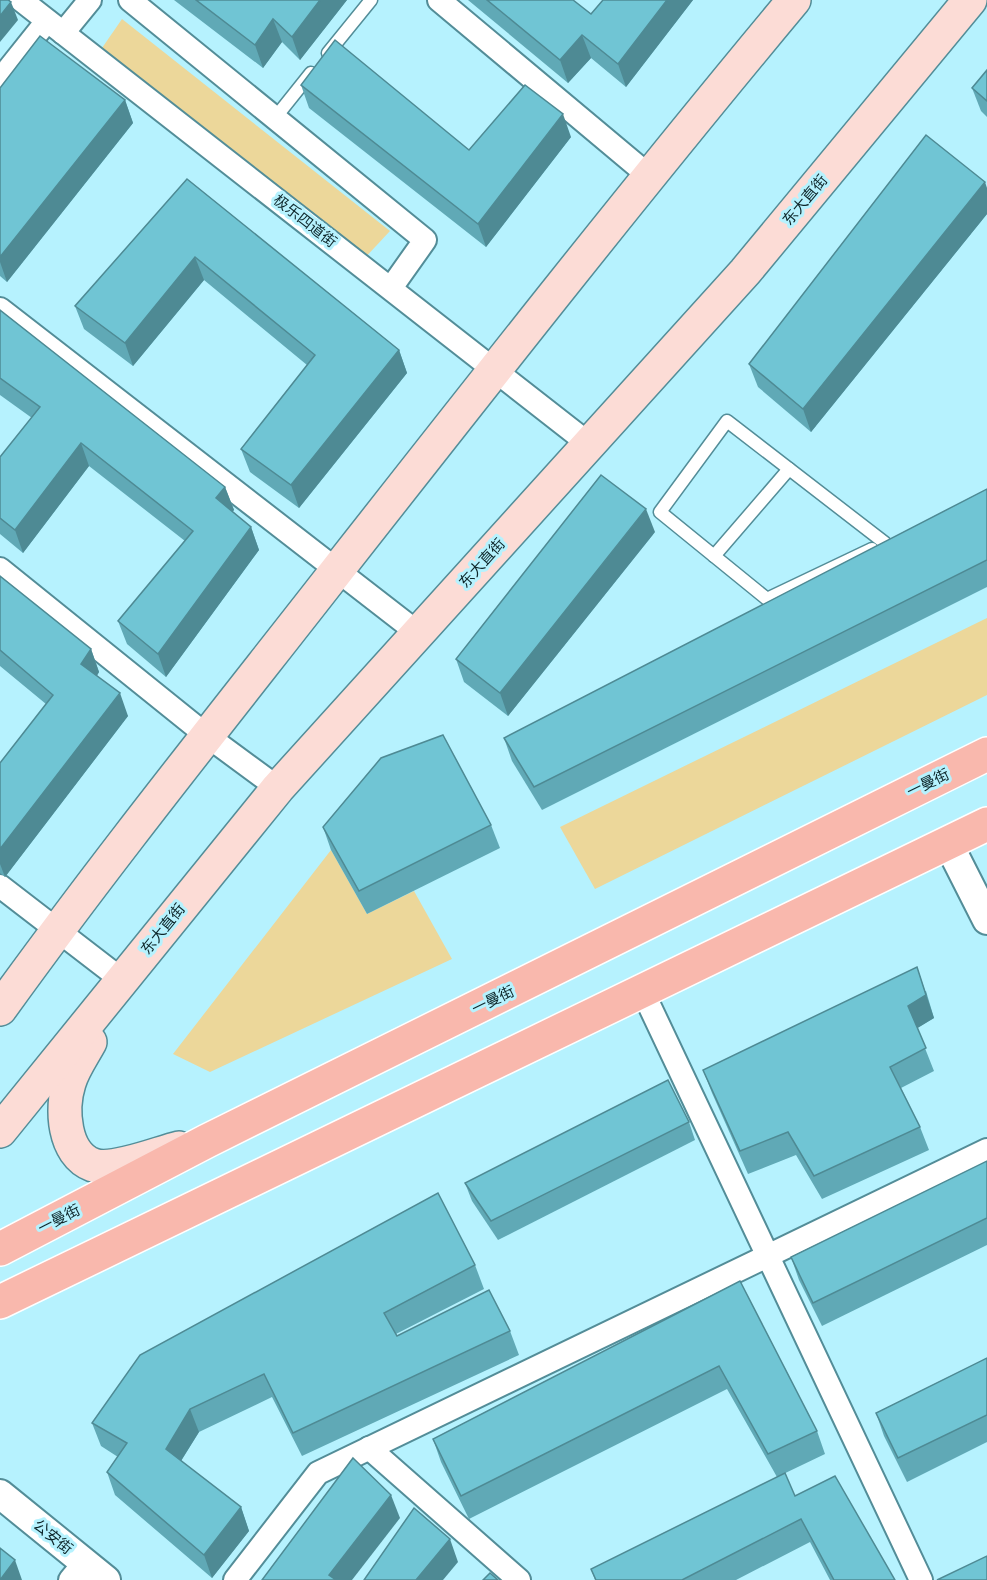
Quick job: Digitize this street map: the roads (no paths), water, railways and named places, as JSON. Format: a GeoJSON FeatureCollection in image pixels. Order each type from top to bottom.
{"type":"FeatureCollection","features":[{"type":"Feature","properties":{"kind":"main road"},"geometry":{"type":"LineString","coordinates":[[0,1009],[57,930],[206,735],[338,570],[494,368],[648,175],[794,0]]}},
{"type":"Feature","properties":{"kind":"main road","name":"东大直街"},"geometry":{"type":"LineString","coordinates":[[0,1131],[278,788],[745,272],[970,0]]}},
{"type":"Feature","properties":{"kind":"main road","name":"一曼街"},"geometry":{"type":"LineString","coordinates":[[0,1249],[207,1141],[987,754]]}},
{"type":"Feature","properties":{"kind":"main road"},"geometry":{"type":"LineString","coordinates":[[0,1302],[987,824]]}},
{"type":"Feature","properties":{"kind":"main road"},"geometry":{"type":"LineString","coordinates":[[122,980],[69,1083],[65,1112],[72,1146],[93,1165],[108,1166],[207,1141]]}},
{"type":"Feature","properties":{"kind":"main road"},"geometry":{"type":"LineString","coordinates":[[0,1316],[40,1282]]}},
{"type":"Feature","properties":{"kind":"street"},"geometry":{"type":"LineString","coordinates":[[0,80],[55,27],[90,0]]}},
{"type":"Feature","properties":{"kind":"street"},"geometry":{"type":"LineString","coordinates":[[129,0],[425,240],[391,288]]}},
{"type":"Feature","properties":{"kind":"street"},"geometry":{"type":"LineString","coordinates":[[439,0],[648,175]]}},
{"type":"Feature","properties":{"kind":"street","name":"极乐四道街"},"geometry":{"type":"LineString","coordinates":[[27,2],[55,27],[589,444]]}},
{"type":"Feature","properties":{"kind":"street"},"geometry":{"type":"LineString","coordinates":[[0,309],[418,633]]}},
{"type":"Feature","properties":{"kind":"street"},"geometry":{"type":"LineString","coordinates":[[0,569],[206,735],[278,788]]}},
{"type":"Feature","properties":{"kind":"street"},"geometry":{"type":"LineString","coordinates":[[948,843],[987,920]]}},
{"type":"Feature","properties":{"kind":"street"},"geometry":{"type":"LineString","coordinates":[[0,886],[122,980]]}},
{"type":"Feature","properties":{"kind":"street"},"geometry":{"type":"LineString","coordinates":[[642,990],[921,1580]]}},
{"type":"Feature","properties":{"kind":"street"},"geometry":{"type":"LineString","coordinates":[[235,1580],[318,1473],[987,1150]]}},
{"type":"Feature","properties":{"kind":"street"},"geometry":{"type":"LineString","coordinates":[[369,1448],[519,1580]]}},
{"type":"Feature","properties":{"kind":"street","name":"公安街"},"geometry":{"type":"LineString","coordinates":[[0,1494],[87,1574]]}},
{"type":"Feature","properties":{"kind":"lane"},"geometry":{"type":"LineString","coordinates":[[275,118],[371,0]]}},
{"type":"Feature","properties":{"kind":"lane"},"geometry":{"type":"LineString","coordinates":[[727,421],[789,470],[890,540],[767,599],[660,512],[727,421]]}},
{"type":"Feature","properties":{"kind":"lane"},"geometry":{"type":"LineString","coordinates":[[714,556],[789,470]]}}]}
